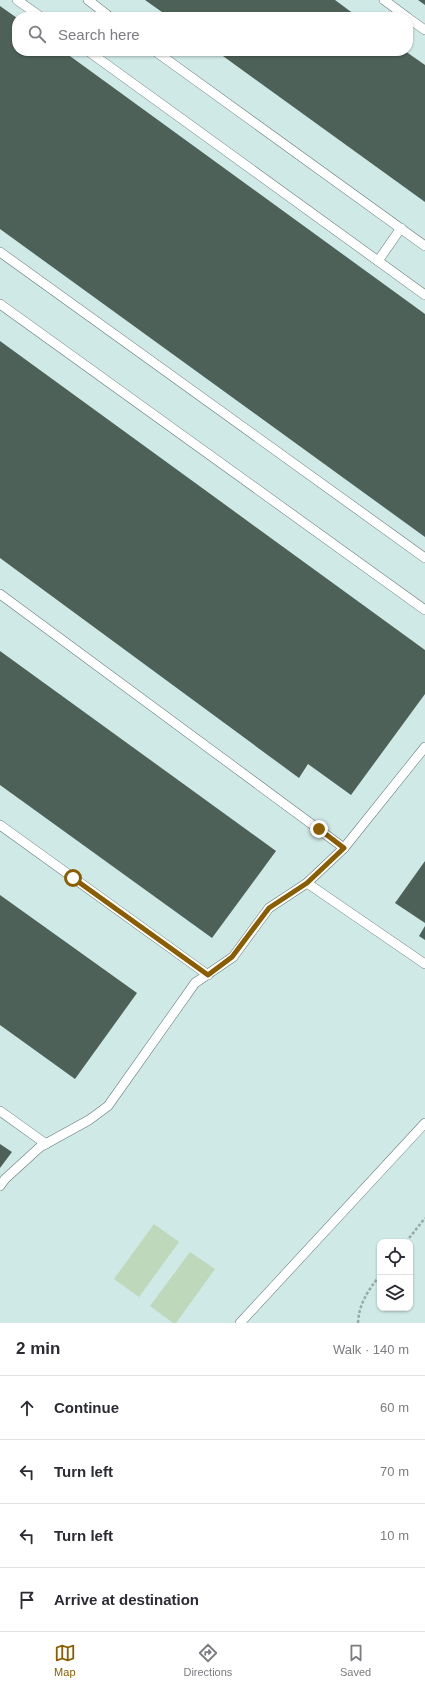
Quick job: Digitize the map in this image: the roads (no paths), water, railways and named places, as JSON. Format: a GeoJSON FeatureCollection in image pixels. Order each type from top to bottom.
{"type":"FeatureCollection","features":[{"type":"Feature","properties":{"kind":"lane"},"geometry":{"type":"LineString","coordinates":[[19,0],[35,12]]}},
{"type":"Feature","properties":{"kind":"lane"},"geometry":{"type":"LineString","coordinates":[[88,0],[104,12]]}},
{"type":"Feature","properties":{"kind":"lane"},"geometry":{"type":"LineString","coordinates":[[384,0],[400,12]]}},
{"type":"Feature","properties":{"kind":"lane"},"geometry":{"type":"LineString","coordinates":[[413,21],[425,30]]}},
{"type":"Feature","properties":{"kind":"lane"},"geometry":{"type":"LineString","coordinates":[[95,56],[425,295]]}},
{"type":"Feature","properties":{"kind":"lane"},"geometry":{"type":"LineString","coordinates":[[162,56],[425,246]]}},
{"type":"Feature","properties":{"kind":"lane"},"geometry":{"type":"LineString","coordinates":[[378,261],[401,228]]}},
{"type":"Feature","properties":{"kind":"lane"},"geometry":{"type":"LineString","coordinates":[[0,252],[425,558]]}},
{"type":"Feature","properties":{"kind":"lane"},"geometry":{"type":"LineString","coordinates":[[0,304],[425,610]]}},
{"type":"Feature","properties":{"kind":"lane"},"geometry":{"type":"LineString","coordinates":[[0,594],[344,848]]}},
{"type":"Feature","properties":{"kind":"lane"},"geometry":{"type":"LineString","coordinates":[[0,1186],[5,1179],[40,1147],[89,1120],[108,1106],[196,983],[232,957],[269,908],[307,883],[344,848],[425,747]]}},
{"type":"Feature","properties":{"kind":"lane"},"geometry":{"type":"LineString","coordinates":[[0,825],[208,975]]}},
{"type":"Feature","properties":{"kind":"lane"},"geometry":{"type":"LineString","coordinates":[[307,883],[425,964]]}},
{"type":"Feature","properties":{"kind":"lane"},"geometry":{"type":"LineString","coordinates":[[0,1111],[46,1144]]}},
{"type":"Feature","properties":{"kind":"lane"},"geometry":{"type":"LineString","coordinates":[[240,1323],[425,1123]]}}]}
